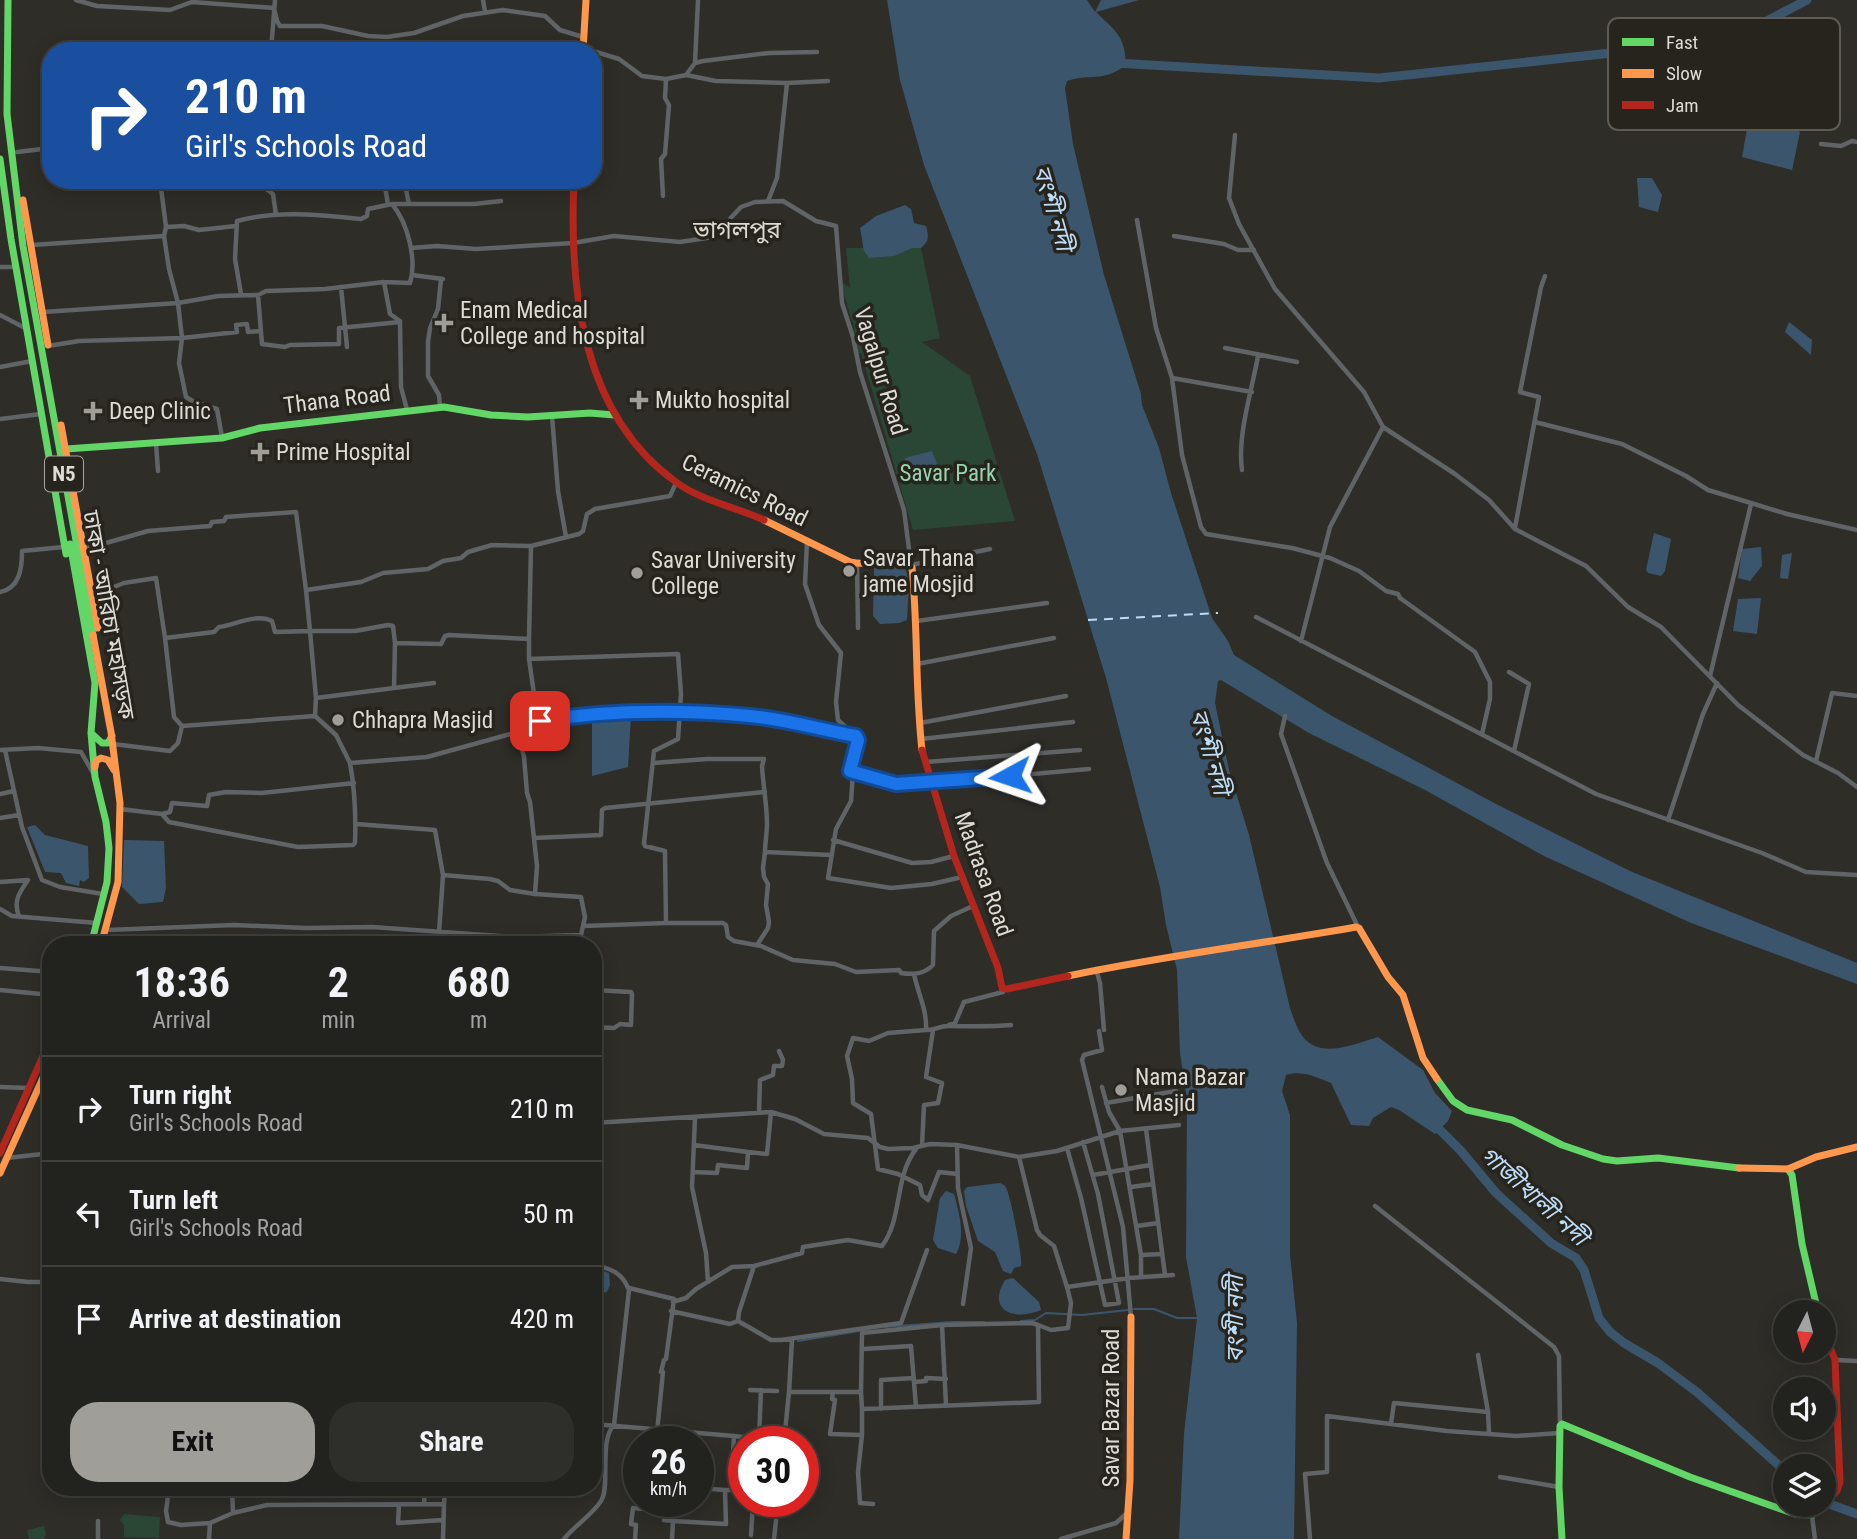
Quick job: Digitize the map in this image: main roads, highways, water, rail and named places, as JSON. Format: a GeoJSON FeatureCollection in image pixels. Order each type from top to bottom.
{"type":"FeatureCollection","features":[{"type":"Feature","properties":{"kind":"main road"},"geometry":{"type":"LineString","coordinates":[[0,61],[3,0]]}},
{"type":"Feature","properties":{"kind":"main road"},"geometry":{"type":"LineString","coordinates":[[11,0],[11,76],[17,152],[42,312],[113,718],[112,738],[108,743],[102,743],[91,733]]}},
{"type":"Feature","properties":{"kind":"main road","name":"ঢাকা - আরিচা মহাসড়ক"},"geometry":{"type":"LineString","coordinates":[[11,0],[6,55],[7,114],[23,246],[117,775],[120,809],[118,882],[103,936]]}},
{"type":"Feature","properties":{"kind":"main road"},"geometry":{"type":"LineString","coordinates":[[584,42],[586,0]]}},
{"type":"Feature","properties":{"kind":"main road","name":"ঢাকা - আরিচা মহাসড়ক"},"geometry":{"type":"LineString","coordinates":[[0,76],[5,149],[19,254],[95,682],[91,733],[94,773],[108,832],[109,859],[94,936]]}},
{"type":"Feature","properties":{"kind":"main road"},"geometry":{"type":"LineString","coordinates":[[0,159],[4,223],[16,267],[93,710]]}},
{"type":"Feature","properties":{"kind":"main road","name":"Ceramics Road"},"geometry":{"type":"LineString","coordinates":[[574,189],[574,272],[584,332],[614,415],[649,459],[676,482],[787,530],[856,564],[911,565]]}},
{"type":"Feature","properties":{"kind":"main road","name":"Thana Road"},"geometry":{"type":"LineString","coordinates":[[66,449],[222,438],[260,428],[440,407],[454,407],[491,415],[614,415]]}},
{"type":"Feature","properties":{"kind":"main road","name":"Madrasa Road"},"geometry":{"type":"LineString","coordinates":[[911,565],[915,576],[920,739],[954,856],[998,968],[1002,990],[1136,961],[1359,928],[1388,977],[1403,995],[1423,1058],[1453,1101],[1467,1110],[1513,1120],[1562,1145],[1603,1159],[1617,1161],[1658,1158],[1720,1167],[1788,1169]]}},
{"type":"Feature","properties":{"kind":"main road"},"geometry":{"type":"LineString","coordinates":[[94,773],[98,758],[105,758],[117,775]]}},
{"type":"Feature","properties":{"kind":"main road"},"geometry":{"type":"LineString","coordinates":[[0,1153],[42,1059]]}},
{"type":"Feature","properties":{"kind":"main road"},"geometry":{"type":"LineString","coordinates":[[0,1173],[42,1080]]}},
{"type":"Feature","properties":{"kind":"main road"},"geometry":{"type":"LineString","coordinates":[[1814,1300],[1807,1278],[1792,1175],[1788,1169],[1826,1154],[1857,1147]]}},
{"type":"Feature","properties":{"kind":"main road","name":"Savar Bazar Road"},"geometry":{"type":"LineString","coordinates":[[1126,1539],[1130,1480],[1131,1317]]}},
{"type":"Feature","properties":{"kind":"main road"},"geometry":{"type":"LineString","coordinates":[[1835,1363],[1840,1482],[1836,1493]]}},
{"type":"Feature","properties":{"kind":"main road"},"geometry":{"type":"LineString","coordinates":[[1562,1539],[1560,1430],[1566,1424],[1714,1486],[1773,1506]]}},
{"type":"Feature","properties":{"kind":"water","name":"বংশী নদী"},"geometry":{"type":"Polygon","coordinates":[[[887,0],[1087,0],[1095,12],[1101,0],[1139,0],[1096,12],[1114,29],[1121,40],[1126,65],[1103,76],[1067,81],[1065,88],[1073,144],[1104,275],[1141,394],[1142,405],[1159,448],[1212,618],[1234,655],[1332,716],[1496,804],[1630,871],[1857,963],[1857,984],[1691,923],[1544,856],[1425,790],[1309,733],[1221,680],[1218,681],[1215,703],[1229,770],[1249,835],[1290,1008],[1299,1031],[1308,1042],[1327,1049],[1378,1037],[1423,1070],[1435,1093],[1452,1111],[1448,1121],[1435,1134],[1391,1107],[1373,1118],[1369,1126],[1351,1125],[1331,1083],[1303,1074],[1286,1075],[1282,1091],[1290,1115],[1290,1255],[1297,1323],[1294,1539],[1179,1539],[1184,1434],[1197,1318],[1186,1257],[1187,1099],[1180,1053],[1177,970],[1160,887],[1106,678],[1037,454],[924,165],[900,80],[887,0]]]}},
{"type":"Feature","properties":{"kind":"water"},"geometry":{"type":"Polygon","coordinates":[[[1747,130],[1800,132],[1792,170],[1742,157],[1747,130]]]}},
{"type":"Feature","properties":{"kind":"water"},"geometry":{"type":"Polygon","coordinates":[[[1637,178],[1652,178],[1662,195],[1658,212],[1639,207],[1637,178]]]}},
{"type":"Feature","properties":{"kind":"water"},"geometry":{"type":"Polygon","coordinates":[[[905,205],[911,209],[914,223],[926,226],[926,243],[921,248],[912,248],[894,256],[869,258],[864,251],[860,228],[876,216],[905,205]]]}},
{"type":"Feature","properties":{"kind":"water"},"geometry":{"type":"Polygon","coordinates":[[[1789,322],[1812,340],[1811,355],[1785,332],[1789,322]]]}},
{"type":"Feature","properties":{"kind":"water"},"geometry":{"type":"Polygon","coordinates":[[[932,451],[940,472],[938,477],[910,484],[905,458],[932,451]]]}},
{"type":"Feature","properties":{"kind":"water"},"geometry":{"type":"Polygon","coordinates":[[[1654,533],[1671,539],[1665,571],[1661,576],[1646,570],[1654,533]]]}},
{"type":"Feature","properties":{"kind":"water"},"geometry":{"type":"Polygon","coordinates":[[[1761,547],[1762,566],[1750,581],[1738,578],[1742,549],[1761,547]]]}},
{"type":"Feature","properties":{"kind":"water"},"geometry":{"type":"Polygon","coordinates":[[[1792,553],[1788,579],[1780,578],[1782,555],[1792,553]]]}},
{"type":"Feature","properties":{"kind":"water"},"geometry":{"type":"Polygon","coordinates":[[[874,566],[905,567],[909,583],[907,620],[880,624],[873,616],[874,566]]]}},
{"type":"Feature","properties":{"kind":"water"},"geometry":{"type":"Polygon","coordinates":[[[1761,598],[1757,634],[1733,631],[1738,599],[1761,598]]]}},
{"type":"Feature","properties":{"kind":"water"},"geometry":{"type":"Polygon","coordinates":[[[631,716],[628,767],[592,776],[592,719],[631,716]]]}},
{"type":"Feature","properties":{"kind":"water"},"geometry":{"type":"Polygon","coordinates":[[[35,825],[45,835],[88,846],[89,878],[84,882],[80,880],[79,886],[66,883],[61,873],[45,872],[27,827],[35,825]]]}},
{"type":"Feature","properties":{"kind":"water"},"geometry":{"type":"Polygon","coordinates":[[[124,840],[164,841],[166,888],[163,902],[139,904],[122,887],[124,840]]]}},
{"type":"Feature","properties":{"kind":"water"},"geometry":{"type":"Polygon","coordinates":[[[1000,1183],[1005,1186],[1010,1200],[1020,1251],[1021,1266],[1014,1268],[1011,1274],[1003,1271],[995,1252],[978,1241],[966,1206],[964,1191],[967,1187],[1000,1183]]]}},
{"type":"Feature","properties":{"kind":"water"},"geometry":{"type":"Polygon","coordinates":[[[946,1191],[954,1194],[959,1216],[961,1240],[956,1254],[938,1248],[933,1240],[940,1198],[946,1191]]]}},
{"type":"Feature","properties":{"kind":"water"},"geometry":{"type":"Polygon","coordinates":[[[602,1270],[609,1273],[610,1285],[607,1292],[602,1293],[602,1270]]]}},
{"type":"Feature","properties":{"kind":"water"},"geometry":{"type":"Polygon","coordinates":[[[1013,1278],[1039,1302],[1041,1310],[1013,1314],[1001,1306],[1000,1291],[1005,1280],[1013,1278]]]}},
{"type":"Feature","properties":{"kind":"waterway"},"geometry":{"type":"LineString","coordinates":[[1773,18],[1807,0]]}},
{"type":"Feature","properties":{"kind":"waterway"},"geometry":{"type":"LineString","coordinates":[[1115,63],[1379,78],[1608,53]]}},
{"type":"Feature","properties":{"kind":"waterway","name":"গাজীখালী নদী"},"geometry":{"type":"LineString","coordinates":[[1432,1122],[1461,1151],[1496,1193],[1551,1243],[1576,1258],[1584,1270],[1599,1318],[1610,1332],[1698,1393],[1773,1460]]}},
{"type":"Feature","properties":{"kind":"waterway"},"geometry":{"type":"LineString","coordinates":[[1134,1309],[1154,1309],[1177,1318],[1199,1318]]}},
{"type":"Feature","properties":{"kind":"waterway"},"geometry":{"type":"LineString","coordinates":[[1021,1321],[1035,1320],[1046,1313],[1082,1315],[1128,1310]]}},
{"type":"Feature","properties":{"kind":"waterway"},"geometry":{"type":"LineString","coordinates":[[885,1327],[984,1322]]}},
{"type":"Feature","properties":{"kind":"waterway"},"geometry":{"type":"LineString","coordinates":[[798,1341],[859,1331]]}},
{"type":"Feature","properties":{"kind":"waterway","name":"গাজীখালী নদী"},"geometry":{"type":"LineString","coordinates":[[1836,1506],[1857,1514]]}},
{"type":"Feature","properties":{"kind":"place","name":"Enam Medical College and hospital"},"geometry":{"type":"Point","coordinates":[444,323]}},
{"type":"Feature","properties":{"kind":"place","name":"Mukto hospital"},"geometry":{"type":"Point","coordinates":[639,400]}},
{"type":"Feature","properties":{"kind":"place","name":"Deep Clinic"},"geometry":{"type":"Point","coordinates":[93,411]}},
{"type":"Feature","properties":{"kind":"place","name":"Prime Hospital"},"geometry":{"type":"Point","coordinates":[260,452]}},
{"type":"Feature","properties":{"kind":"place","name":"Savar Thana jame Mosjid"},"geometry":{"type":"Point","coordinates":[849,571]}},
{"type":"Feature","properties":{"kind":"place","name":"Savar University College"},"geometry":{"type":"Point","coordinates":[637,573]}},
{"type":"Feature","properties":{"kind":"place","name":"Chhapra Masjid"},"geometry":{"type":"Point","coordinates":[338,720]}},
{"type":"Feature","properties":{"kind":"place","name":"Nama Bazar Masjid"},"geometry":{"type":"Point","coordinates":[1121,1090]}},
{"type":"Feature","properties":{"kind":"district","name":"ভাগলপুর"},"geometry":{"type":"Point","coordinates":[737,230]}},
{"type":"Feature","properties":{"kind":"park label","name":"Savar Park"},"geometry":{"type":"Point","coordinates":[948,473]}}]}
